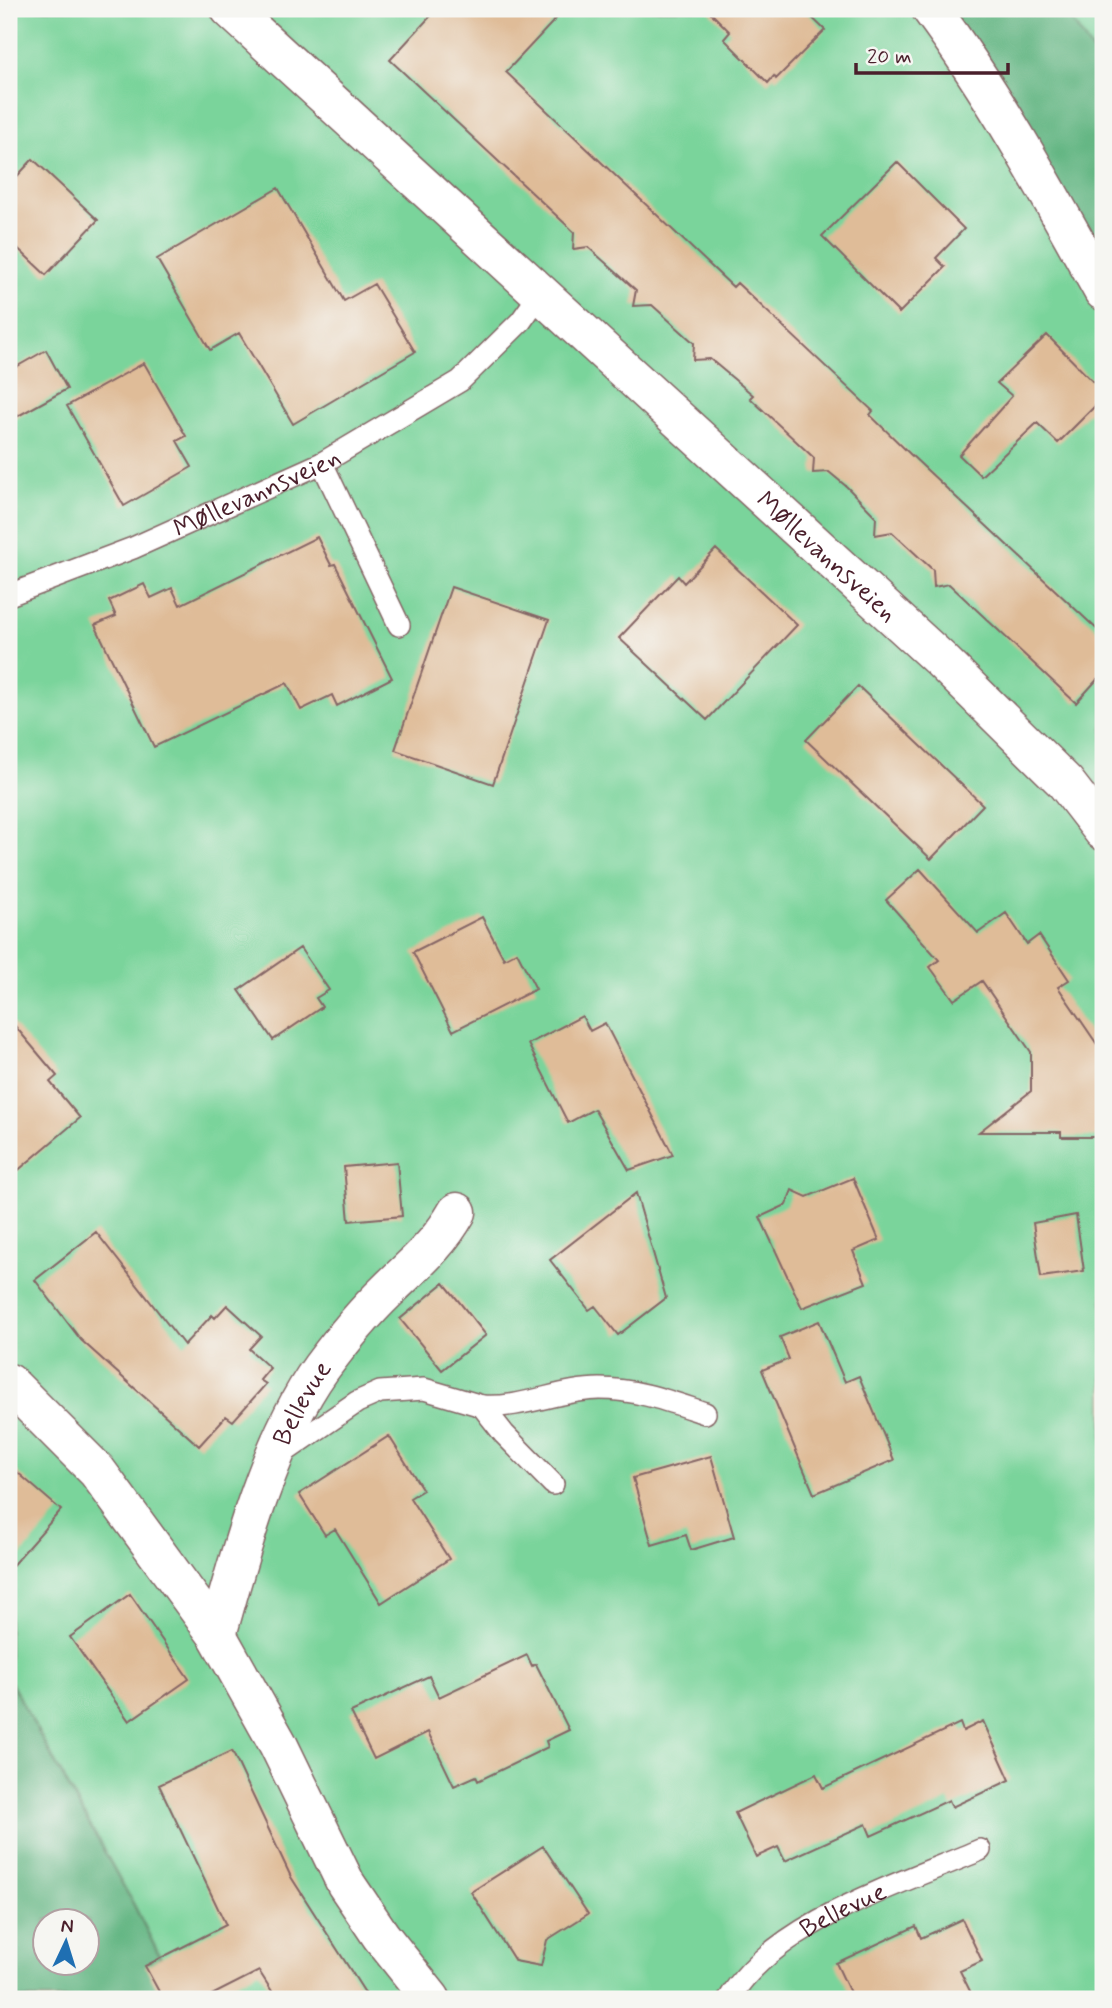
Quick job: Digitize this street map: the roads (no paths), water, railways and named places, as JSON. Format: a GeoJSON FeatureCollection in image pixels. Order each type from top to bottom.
{"type":"FeatureCollection","features":[{"type":"Feature","properties":{"kind":"street","name":"Møllevannsveien"},"geometry":{"type":"LineString","coordinates":[[230,9],[279,57],[450,208],[540,294],[757,489],[989,706],[1065,782],[1103,831]]}},
{"type":"Feature","properties":{"kind":"street"},"geometry":{"type":"LineString","coordinates":[[931,9],[970,61],[1021,143],[1103,291]]}},
{"type":"Feature","properties":{"kind":"street","name":"Bellevue"},"geometry":{"type":"LineString","coordinates":[[216,1635],[250,1525],[293,1412],[321,1368],[386,1292],[442,1239],[457,1212]]}},
{"type":"Feature","properties":{"kind":"street"},"geometry":{"type":"LineString","coordinates":[[9,1383],[97,1471],[216,1635],[278,1744],[346,1884],[381,1936],[431,1999]]}},
{"type":"Feature","properties":{"kind":"lane","name":"Møllevannsveien"},"geometry":{"type":"LineString","coordinates":[[9,595],[133,548],[322,463],[460,381],[521,321],[540,294]]}},
{"type":"Feature","properties":{"kind":"lane"},"geometry":{"type":"LineString","coordinates":[[322,463],[399,625]]}},
{"type":"Feature","properties":{"kind":"lane"},"geometry":{"type":"LineString","coordinates":[[275,1458],[357,1402],[380,1392],[424,1390],[482,1406],[537,1401],[598,1389],[640,1392],[705,1413]]}},
{"type":"Feature","properties":{"kind":"lane"},"geometry":{"type":"LineString","coordinates":[[482,1406],[504,1434],[553,1484]]}},
{"type":"Feature","properties":{"kind":"lane","name":"Bellevue"},"geometry":{"type":"LineString","coordinates":[[729,1999],[739,1982],[766,1954],[845,1908],[980,1850]]}}]}
